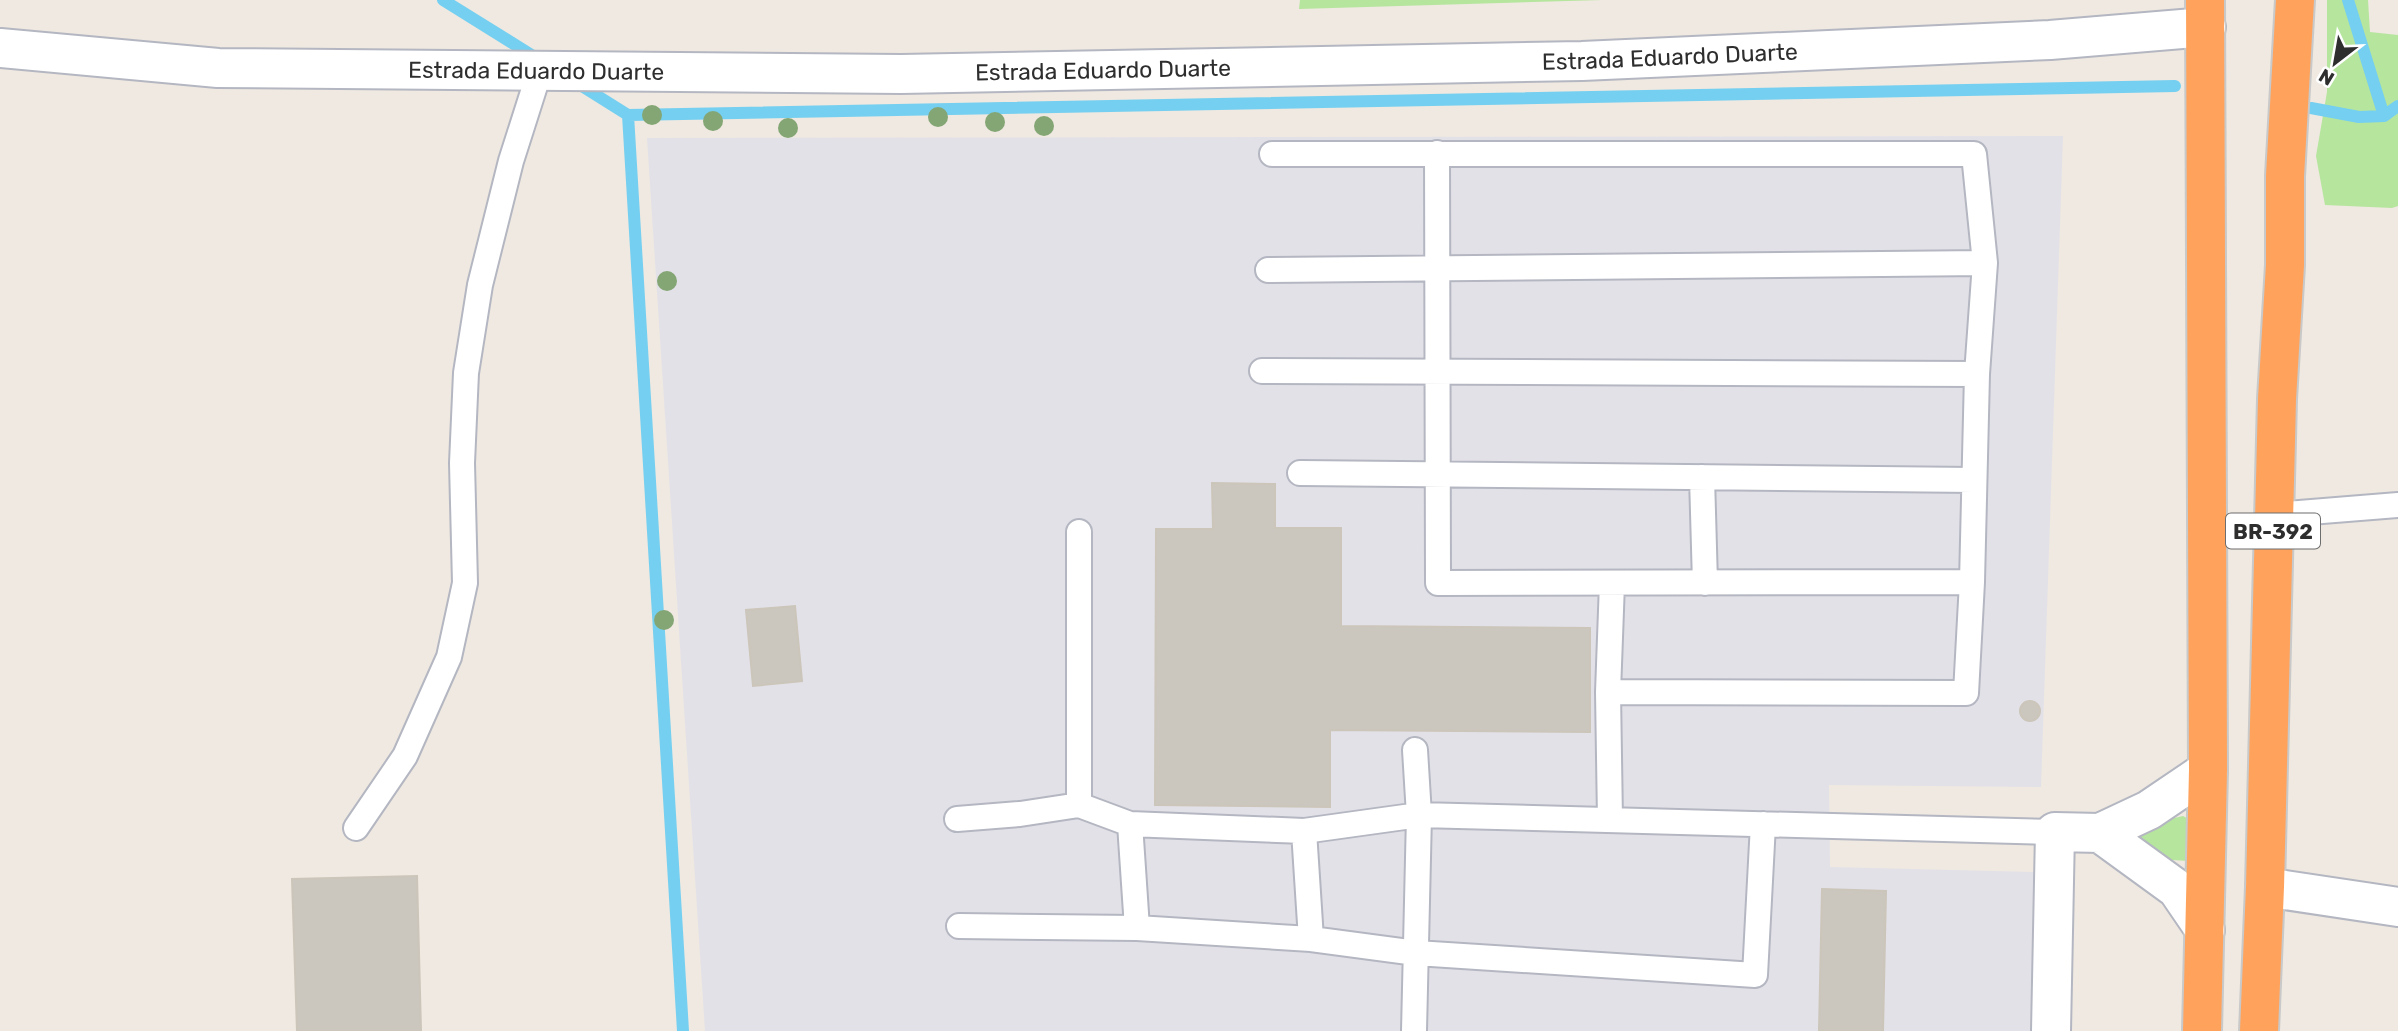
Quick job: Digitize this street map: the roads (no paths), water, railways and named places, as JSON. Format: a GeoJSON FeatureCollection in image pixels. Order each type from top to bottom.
{"type":"FeatureCollection","features":[{"type":"Feature","properties":{"kind":"highway","name":"BR-392"},"geometry":{"type":"LineString","coordinates":[[2259,1031],[2273,515],[2295,0]]}},
{"type":"Feature","properties":{"kind":"highway","name":"BR-392"},"geometry":{"type":"LineString","coordinates":[[2202,1031],[2207,770],[2205,13]]}},
{"type":"Feature","properties":{"kind":"street","name":"Estrada Eduardo Duarte"},"geometry":{"type":"LineString","coordinates":[[0,48],[218,68],[901,74],[1583,61],[2050,40],[2205,13]]}},
{"type":"Feature","properties":{"kind":"street"},"geometry":{"type":"LineString","coordinates":[[2051,1031],[2056,832],[2099,833],[2149,810],[2207,770]]}},
{"type":"Feature","properties":{"kind":"street"},"geometry":{"type":"LineString","coordinates":[[2099,833],[2177,888],[2205,930]]}},
{"type":"Feature","properties":{"kind":"street"},"geometry":{"type":"LineString","coordinates":[[2265,887],[2398,907]]}},
{"type":"Feature","properties":{"kind":"lane"},"geometry":{"type":"LineString","coordinates":[[356,828],[405,756],[449,657],[465,583],[462,463],[466,373],[480,285],[512,161],[540,70]]}},
{"type":"Feature","properties":{"kind":"lane"},"geometry":{"type":"LineString","coordinates":[[1437,153],[1438,583],[1972,582]]}},
{"type":"Feature","properties":{"kind":"lane"},"geometry":{"type":"LineString","coordinates":[[1272,154],[1974,154],[1985,263],[1977,374],[1972,582],[1966,693],[1608,692]]}},
{"type":"Feature","properties":{"kind":"lane"},"geometry":{"type":"LineString","coordinates":[[1268,271],[1985,263]]}},
{"type":"Feature","properties":{"kind":"lane"},"geometry":{"type":"LineString","coordinates":[[1262,372],[1977,374]]}},
{"type":"Feature","properties":{"kind":"lane"},"geometry":{"type":"LineString","coordinates":[[1300,473],[1974,480]]}},
{"type":"Feature","properties":{"kind":"lane"},"geometry":{"type":"LineString","coordinates":[[1702,477],[1704,583]]}},
{"type":"Feature","properties":{"kind":"lane"},"geometry":{"type":"LineString","coordinates":[[2273,515],[2398,505]]}},
{"type":"Feature","properties":{"kind":"lane"},"geometry":{"type":"LineString","coordinates":[[1079,533],[1079,805]]}},
{"type":"Feature","properties":{"kind":"lane"},"geometry":{"type":"LineString","coordinates":[[1610,820],[1608,692],[1612,583]]}},
{"type":"Feature","properties":{"kind":"lane"},"geometry":{"type":"LineString","coordinates":[[1414,1031],[1419,815],[1415,750]]}},
{"type":"Feature","properties":{"kind":"lane"},"geometry":{"type":"LineString","coordinates":[[957,819],[1020,814],[1079,805],[1130,824],[1304,831],[1419,815],[2056,832]]}},
{"type":"Feature","properties":{"kind":"lane"},"geometry":{"type":"LineString","coordinates":[[1130,824],[1138,928]]}},
{"type":"Feature","properties":{"kind":"lane"},"geometry":{"type":"LineString","coordinates":[[959,926],[1138,928],[1311,939],[1416,953],[1755,975],[1763,824]]}},
{"type":"Feature","properties":{"kind":"lane"},"geometry":{"type":"LineString","coordinates":[[1304,831],[1311,939]]}},
{"type":"Feature","properties":{"kind":"waterway"},"geometry":{"type":"LineString","coordinates":[[443,0],[538,59]]}},
{"type":"Feature","properties":{"kind":"waterway"},"geometry":{"type":"LineString","coordinates":[[2348,0],[2384,116]]}},
{"type":"Feature","properties":{"kind":"waterway"},"geometry":{"type":"LineString","coordinates":[[577,83],[628,115],[2175,86]]}},
{"type":"Feature","properties":{"kind":"waterway"},"geometry":{"type":"LineString","coordinates":[[2311,108],[2359,117],[2384,116],[2398,106]]}},
{"type":"Feature","properties":{"kind":"waterway"},"geometry":{"type":"LineString","coordinates":[[628,115],[683,1031]]}}]}
